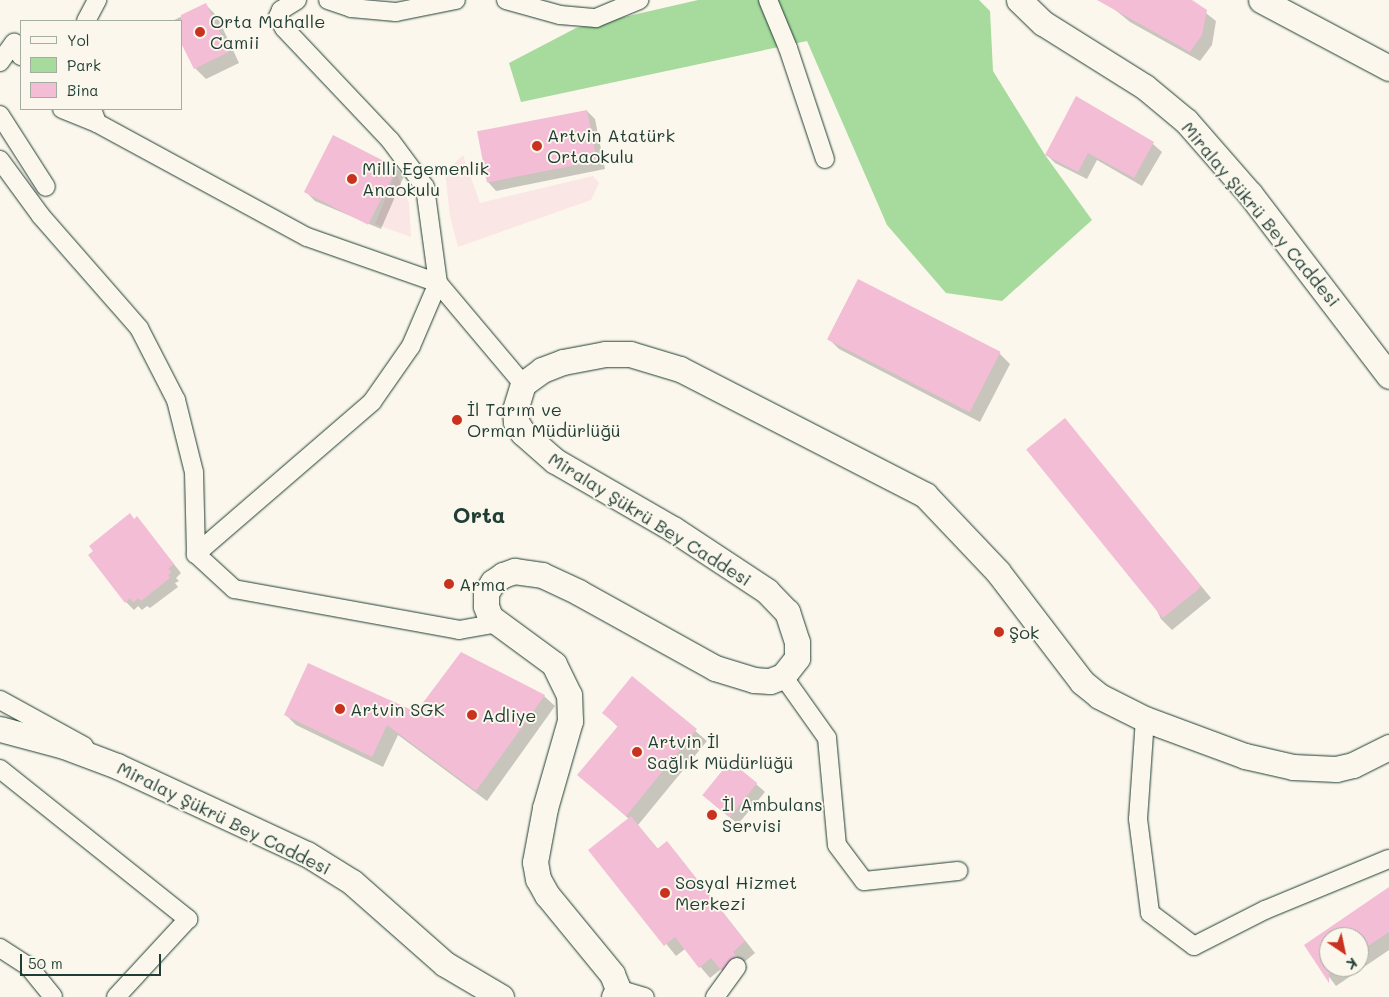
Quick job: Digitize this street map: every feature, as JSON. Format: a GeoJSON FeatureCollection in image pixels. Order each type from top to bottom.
{"type":"FeatureCollection","features":[{"type":"Feature","properties":{"kind":"main road","name":"Miralay Şükrü Bey Caddesi"},"geometry":{"type":"LineString","coordinates":[[1019,0],[1043,24],[1145,87],[1186,121],[1250,194],[1389,376]]}},
{"type":"Feature","properties":{"kind":"main road"},"geometry":{"type":"LineString","coordinates":[[1261,0],[1389,68]]}},
{"type":"Feature","properties":{"kind":"main road"},"geometry":{"type":"LineString","coordinates":[[523,384],[542,370],[563,362],[605,354],[630,354],[703,379],[925,495],[954,522],[998,572],[1082,682],[1099,696],[1145,719],[1245,756],[1293,767],[1336,769],[1353,766],[1389,747]]}},
{"type":"Feature","properties":{"kind":"main road","name":"Miralay Şükrü Bey Caddesi"},"geometry":{"type":"LineString","coordinates":[[523,384],[517,398],[516,422],[542,452],[673,528],[780,602],[792,624],[797,642],[797,658],[784,676]]}},
{"type":"Feature","properties":{"kind":"main road"},"geometry":{"type":"LineString","coordinates":[[616,993],[612,974],[547,894],[538,879],[535,862],[546,808],[570,722],[569,695],[554,664],[497,623],[486,606],[486,593],[493,582],[514,571],[528,572],[578,592],[714,668],[754,680],[770,681],[784,676]]}},
{"type":"Feature","properties":{"kind":"main road","name":"Miralay Şükrü Bey Caddesi"},"geometry":{"type":"LineString","coordinates":[[0,729],[64,746],[117,766],[330,867],[352,882],[445,964],[501,997]]}},
{"type":"Feature","properties":{"kind":"street"},"geometry":{"type":"LineString","coordinates":[[87,20],[97,0]]}},
{"type":"Feature","properties":{"kind":"street"},"geometry":{"type":"LineString","coordinates":[[196,554],[372,402],[411,346],[438,283],[425,187],[390,140],[284,28],[278,17],[281,10],[297,0]]}},
{"type":"Feature","properties":{"kind":"street"},"geometry":{"type":"LineString","coordinates":[[328,0],[351,8],[396,12],[456,0]]}},
{"type":"Feature","properties":{"kind":"street"},"geometry":{"type":"LineString","coordinates":[[506,0],[560,15],[596,18],[639,0]]}},
{"type":"Feature","properties":{"kind":"street"},"geometry":{"type":"LineString","coordinates":[[768,0],[788,48],[825,159]]}},
{"type":"Feature","properties":{"kind":"street"},"geometry":{"type":"LineString","coordinates":[[0,62],[14,44],[20,54]]}},
{"type":"Feature","properties":{"kind":"street"},"geometry":{"type":"LineString","coordinates":[[67,110],[95,116],[307,237],[438,283],[523,384]]}},
{"type":"Feature","properties":{"kind":"street"},"geometry":{"type":"LineString","coordinates":[[0,115],[46,187]]}},
{"type":"Feature","properties":{"kind":"street"},"geometry":{"type":"LineString","coordinates":[[0,160],[41,216],[139,328],[176,400],[194,472],[196,554],[234,589],[459,630],[497,623]]}},
{"type":"Feature","properties":{"kind":"street"},"geometry":{"type":"LineString","coordinates":[[784,676],[827,738],[837,845],[864,881],[958,871]]}},
{"type":"Feature","properties":{"kind":"street"},"geometry":{"type":"LineString","coordinates":[[0,700],[64,733],[117,766]]}},
{"type":"Feature","properties":{"kind":"street"},"geometry":{"type":"LineString","coordinates":[[1145,719],[1138,819],[1150,913],[1194,946],[1265,910],[1389,859]]}},
{"type":"Feature","properties":{"kind":"street"},"geometry":{"type":"LineString","coordinates":[[0,769],[188,919],[116,997]]}},
{"type":"Feature","properties":{"kind":"street"},"geometry":{"type":"LineString","coordinates":[[0,948],[29,967],[54,997]]}},
{"type":"Feature","properties":{"kind":"street"},"geometry":{"type":"LineString","coordinates":[[715,997],[737,966]]}},
{"type":"Feature","properties":{"kind":"street"},"geometry":{"type":"LineString","coordinates":[[616,993],[645,997]]}},
{"type":"Feature","properties":{"kind":"shaded area"},"geometry":{"type":"Polygon","coordinates":[[[463,155],[480,203],[593,176],[599,183],[591,200],[458,247],[450,216],[445,172],[463,155]]]}},
{"type":"Feature","properties":{"kind":"shaded area"},"geometry":{"type":"Polygon","coordinates":[[[396,172],[409,203],[411,237],[375,224],[396,172]]]}},
{"type":"Feature","properties":{"kind":"green space"},"geometry":{"type":"Polygon","coordinates":[[[698,0],[979,0],[990,11],[993,71],[1045,155],[1092,220],[1002,301],[946,293],[887,225],[807,41],[521,102],[509,63],[576,28],[698,0]]]}},
{"type":"Feature","properties":{"kind":"building"},"geometry":{"type":"Polygon","coordinates":[[[1097,0],[1192,0],[1207,10],[1202,35],[1190,52],[1097,0]]]}},
{"type":"Feature","properties":{"kind":"building","name":"Orta Mahalle Camii"},"geometry":{"type":"Polygon","coordinates":[[[206,3],[229,52],[194,69],[182,45],[181,15],[206,3]]]}},
{"type":"Feature","properties":{"kind":"building"},"geometry":{"type":"Polygon","coordinates":[[[1076,96],[1154,142],[1134,178],[1088,153],[1078,172],[1045,155],[1076,96]]]}},
{"type":"Feature","properties":{"kind":"building","name":"Artvin Atatürk Ortaokulu"},"geometry":{"type":"Polygon","coordinates":[[[587,110],[597,161],[487,182],[477,131],[587,110]]]}},
{"type":"Feature","properties":{"kind":"building","name":"Milli Egemenlik Anaokulu"},"geometry":{"type":"Polygon","coordinates":[[[333,135],[397,168],[368,225],[304,192],[333,135]]]}},
{"type":"Feature","properties":{"kind":"building"},"geometry":{"type":"Polygon","coordinates":[[[858,279],[1001,352],[970,412],[827,340],[858,279]]]}},
{"type":"Feature","properties":{"kind":"building"},"geometry":{"type":"Polygon","coordinates":[[[1065,418],[1202,587],[1163,618],[1026,449],[1065,418]]]}},
{"type":"Feature","properties":{"kind":"building"},"geometry":{"type":"Polygon","coordinates":[[[130,513],[134,519],[137,516],[174,564],[168,569],[172,572],[168,575],[170,578],[141,601],[138,598],[133,603],[130,598],[125,603],[88,555],[93,551],[89,546],[130,513]]]}},
{"type":"Feature","properties":{"kind":"building","name":"Adliye"},"geometry":{"type":"Polygon","coordinates":[[[461,652],[545,695],[476,791],[387,725],[372,757],[284,715],[308,663],[416,712],[461,652]]]}},
{"type":"Feature","properties":{"kind":"building","name":"Artvin İl Sağlık Müdürlüğü"},"geometry":{"type":"Polygon","coordinates":[[[632,676],[697,729],[626,816],[577,775],[618,726],[602,713],[632,676]]]}},
{"type":"Feature","properties":{"kind":"building"},"geometry":{"type":"Polygon","coordinates":[[[730,761],[757,783],[730,817],[702,795],[730,761]]]}},
{"type":"Feature","properties":{"kind":"building","name":"Sosyal Hizmet Merkezi"},"geometry":{"type":"Polygon","coordinates":[[[631,816],[657,849],[667,841],[745,941],[733,952],[737,957],[721,970],[711,958],[699,968],[675,937],[664,946],[588,850],[631,816]]]}},
{"type":"Feature","properties":{"kind":"building"},"geometry":{"type":"Polygon","coordinates":[[[1389,887],[1389,932],[1369,945],[1369,927],[1330,927],[1389,887]]]}},
{"type":"Feature","properties":{"kind":"building"},"geometry":{"type":"Polygon","coordinates":[[[1319,935],[1319,968],[1304,945],[1319,935]]]}},
{"type":"Feature","properties":{"kind":"place","name":"Orta Mahalle Camii"},"geometry":{"type":"Point","coordinates":[200,32]}},
{"type":"Feature","properties":{"kind":"place","name":"Artvin Atatürk Ortaokulu"},"geometry":{"type":"Point","coordinates":[537,146]}},
{"type":"Feature","properties":{"kind":"place","name":"Milli Egemenlik Anaokulu"},"geometry":{"type":"Point","coordinates":[352,179]}},
{"type":"Feature","properties":{"kind":"place","name":"İl Tarım ve Orman Müdürlüğü"},"geometry":{"type":"Point","coordinates":[457,420]}},
{"type":"Feature","properties":{"kind":"place","name":"Arma"},"geometry":{"type":"Point","coordinates":[449,584]}},
{"type":"Feature","properties":{"kind":"place","name":"Şok"},"geometry":{"type":"Point","coordinates":[999,632]}},
{"type":"Feature","properties":{"kind":"place","name":"Artvin SGK"},"geometry":{"type":"Point","coordinates":[340,709]}},
{"type":"Feature","properties":{"kind":"place","name":"Adliye"},"geometry":{"type":"Point","coordinates":[472,715]}},
{"type":"Feature","properties":{"kind":"place","name":"Artvin İl Sağlık Müdürlüğü"},"geometry":{"type":"Point","coordinates":[637,752]}},
{"type":"Feature","properties":{"kind":"place","name":"İl Ambulans Servisi"},"geometry":{"type":"Point","coordinates":[712,815]}},
{"type":"Feature","properties":{"kind":"place","name":"Sosyal Hizmet Merkezi"},"geometry":{"type":"Point","coordinates":[665,893]}},
{"type":"Feature","properties":{"kind":"district","name":"Orta"},"geometry":{"type":"Point","coordinates":[479,515]}}]}
